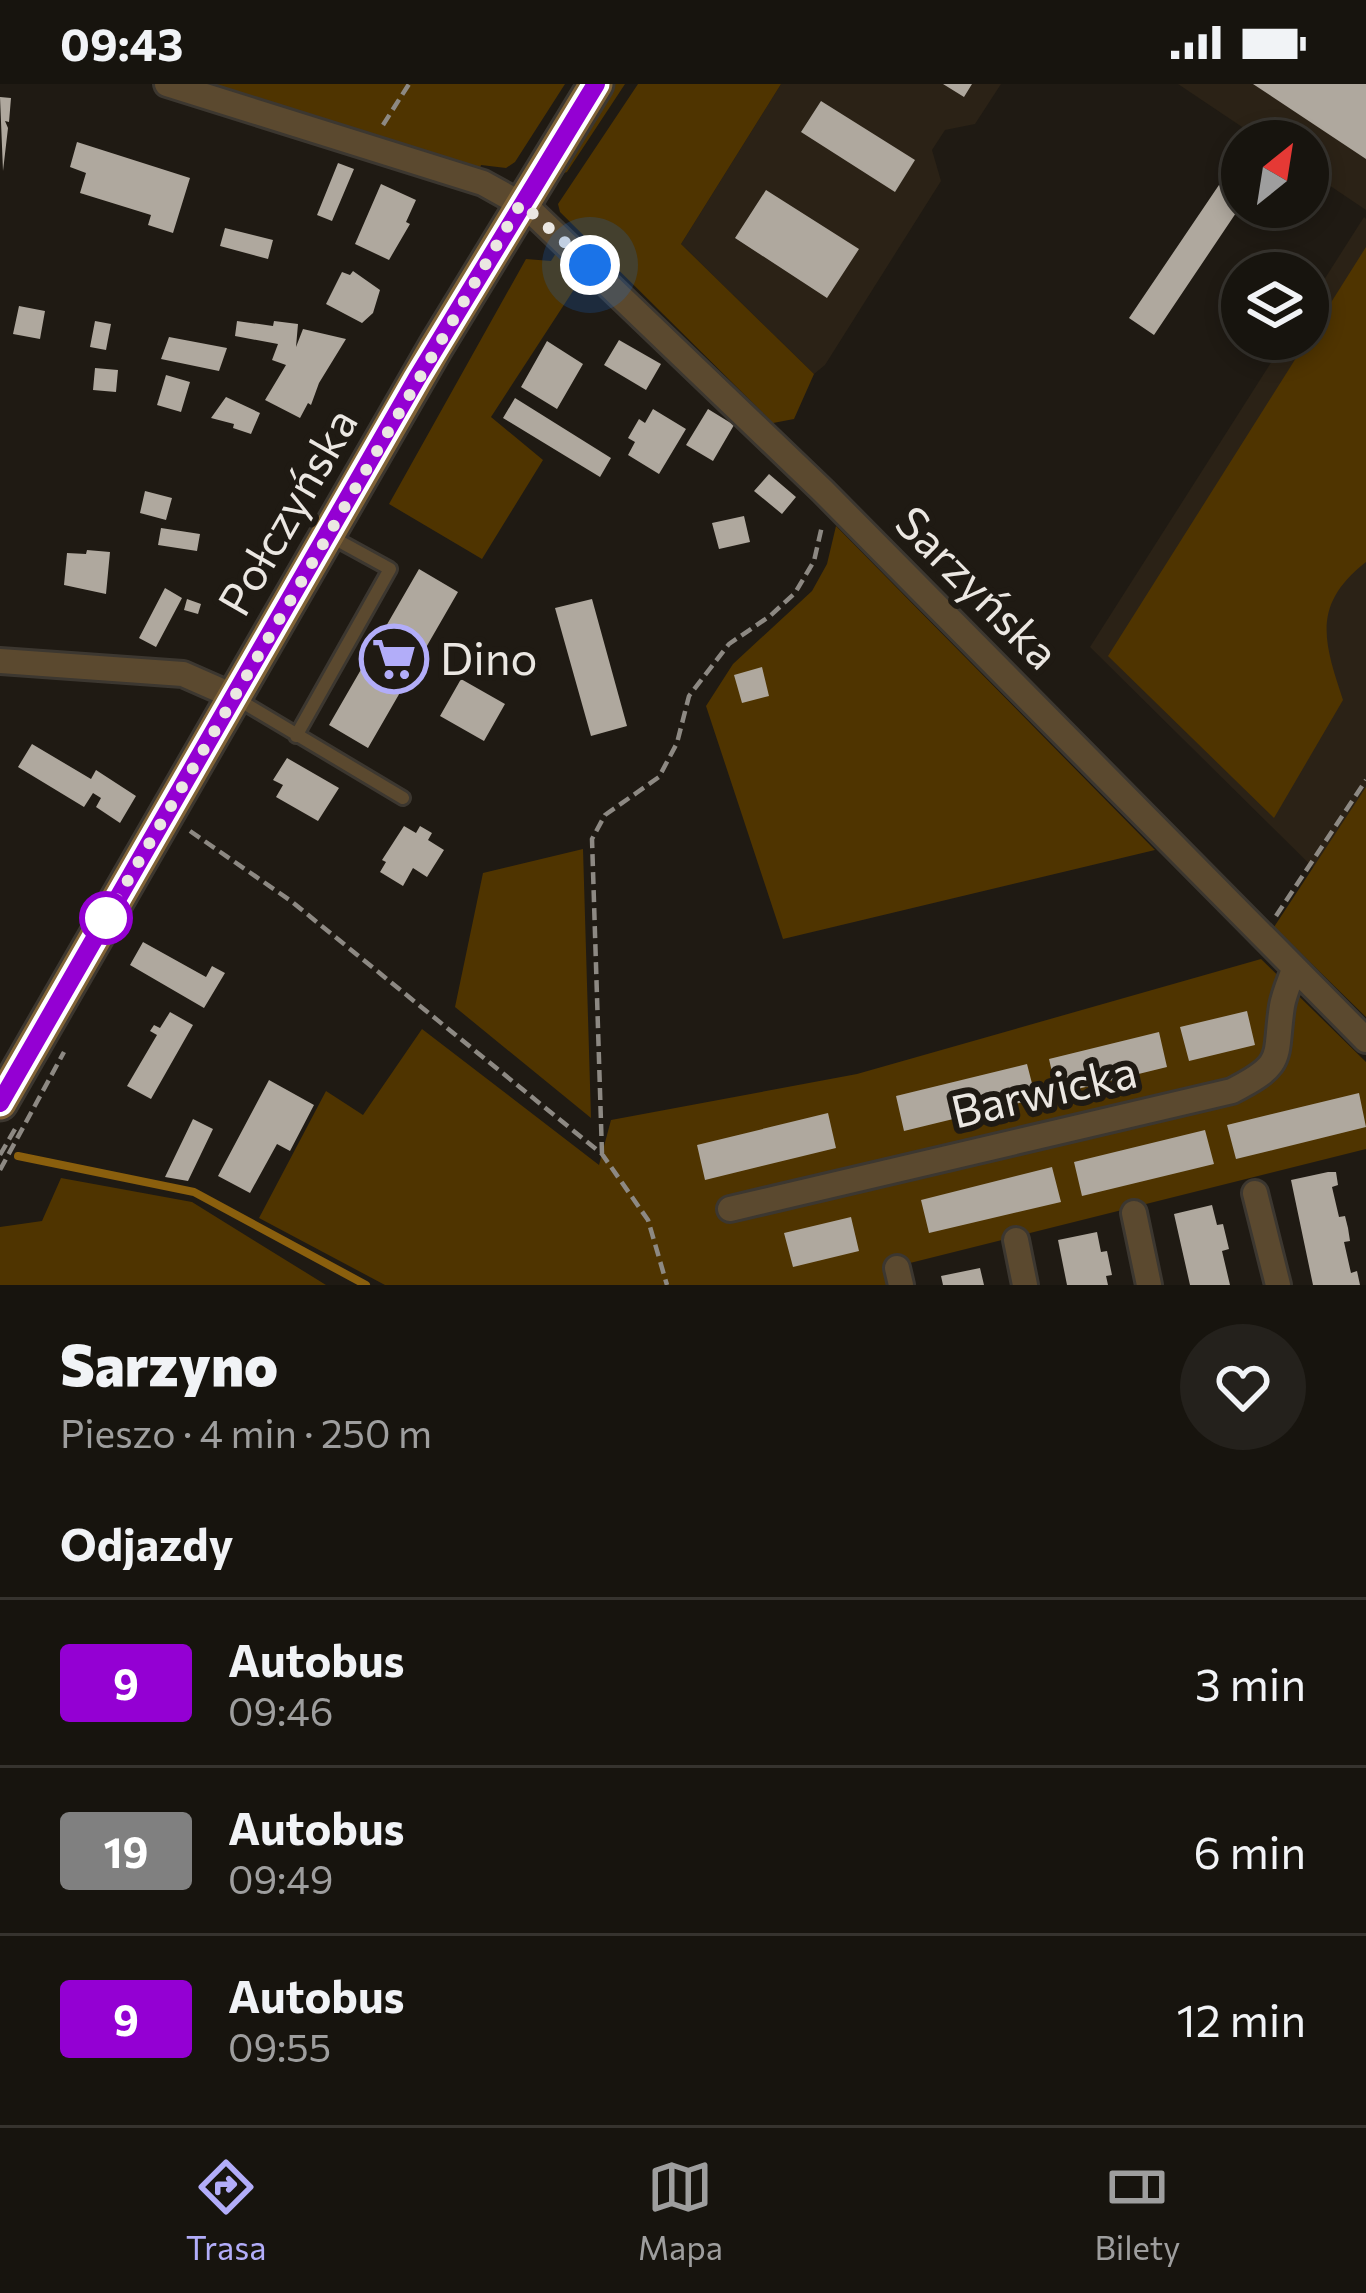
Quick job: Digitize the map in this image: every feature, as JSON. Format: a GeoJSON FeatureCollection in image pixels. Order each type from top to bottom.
{"type":"FeatureCollection","features":[{"type":"Feature","properties":{"kind":"main road","name":"Połczyńska"},"geometry":{"type":"LineString","coordinates":[[0,1107],[32,1067],[65,989],[233,696],[521,203],[596,84]]}},
{"type":"Feature","properties":{"kind":"main road","name":"Połczyńska"},"geometry":{"type":"LineString","coordinates":[[0,1107],[28,1037],[65,989]]}},
{"type":"Feature","properties":{"kind":"street","name":"Sarzyńska"},"geometry":{"type":"LineString","coordinates":[[167,84],[483,183],[521,203],[823,491],[1366,1040]]}},
{"type":"Feature","properties":{"kind":"street"},"geometry":{"type":"LineString","coordinates":[[0,661],[183,674],[233,696]]}},
{"type":"Feature","properties":{"kind":"street","name":"Barwicka"},"geometry":{"type":"LineString","coordinates":[[730,1209],[1232,1091],[1264,1073],[1279,1053],[1282,1006],[1294,969]]}},
{"type":"Feature","properties":{"kind":"street"},"geometry":{"type":"LineString","coordinates":[[1256,1193],[1278,1285]]}},
{"type":"Feature","properties":{"kind":"street"},"geometry":{"type":"LineString","coordinates":[[1134,1213],[1149,1285]]}},
{"type":"Feature","properties":{"kind":"street"},"geometry":{"type":"LineString","coordinates":[[1016,1240],[1025,1285]]}},
{"type":"Feature","properties":{"kind":"lane"},"geometry":{"type":"LineString","coordinates":[[296,736],[390,569],[327,534]]}},
{"type":"Feature","properties":{"kind":"lane"},"geometry":{"type":"LineString","coordinates":[[233,696],[403,798]]}},
{"type":"Feature","properties":{"kind":"path"},"geometry":{"type":"LineString","coordinates":[[380,129],[409,84]]}},
{"type":"Feature","properties":{"kind":"path"},"geometry":{"type":"LineString","coordinates":[[602,1154],[592,839],[604,815],[659,777],[677,742],[689,695],[729,644],[795,593],[814,561],[824,520],[823,491]]}},
{"type":"Feature","properties":{"kind":"path"},"geometry":{"type":"LineString","coordinates":[[1261,935],[1366,780]]}},
{"type":"Feature","properties":{"kind":"path"},"geometry":{"type":"LineString","coordinates":[[165,815],[291,901],[602,1154],[647,1220],[667,1285]]}},
{"type":"Feature","properties":{"kind":"shaded area"},"geometry":{"type":"Polygon","coordinates":[[[214,84],[565,84],[515,162],[506,168],[481,165],[478,174],[214,84]]]}},
{"type":"Feature","properties":{"kind":"shaded area"},"geometry":{"type":"Polygon","coordinates":[[[612,84],[625,84],[567,172],[559,175],[612,84]]]}},
{"type":"Feature","properties":{"kind":"shaded area"},"geometry":{"type":"Polygon","coordinates":[[[638,84],[781,84],[681,244],[814,374],[794,419],[773,423],[560,212],[558,204],[638,84]]]}},
{"type":"Feature","properties":{"kind":"shaded area"},"geometry":{"type":"Polygon","coordinates":[[[781,84],[1001,84],[975,124],[945,130],[932,150],[941,181],[825,365],[814,374],[681,244],[781,84]]]}},
{"type":"Feature","properties":{"kind":"shaded area"},"geometry":{"type":"Polygon","coordinates":[[[1178,84],[1366,84],[1366,210],[1329,185],[1329,120],[1232,120],[1178,84]]]}},
{"type":"Feature","properties":{"kind":"shaded area"},"geometry":{"type":"Polygon","coordinates":[[[1364,217],[1366,920],[1090,647],[1273,360],[1329,360],[1329,272],[1364,217]]]}},
{"type":"Feature","properties":{"kind":"shaded area"},"geometry":{"type":"Polygon","coordinates":[[[1366,247],[1366,562],[1337,594],[1327,625],[1343,700],[1274,818],[1108,656],[1295,360],[1329,360],[1329,306],[1366,247]]]}},
{"type":"Feature","properties":{"kind":"shaded area"},"geometry":{"type":"Polygon","coordinates":[[[556,253],[584,274],[491,417],[543,460],[482,559],[389,504],[526,259],[551,261],[556,253]]]}},
{"type":"Feature","properties":{"kind":"shaded area"},"geometry":{"type":"Polygon","coordinates":[[[836,526],[1155,850],[783,939],[706,706],[733,664],[812,591],[827,564],[836,526]]]}},
{"type":"Feature","properties":{"kind":"shaded area"},"geometry":{"type":"Polygon","coordinates":[[[1366,787],[1366,1017],[1274,927],[1366,787]]]}},
{"type":"Feature","properties":{"kind":"shaded area"},"geometry":{"type":"Polygon","coordinates":[[[583,849],[591,1118],[455,1007],[483,873],[583,849]]]}},
{"type":"Feature","properties":{"kind":"shaded area"},"geometry":{"type":"Polygon","coordinates":[[[1261,959],[1366,1062],[1366,1149],[890,1268],[893,1285],[385,1285],[259,1218],[326,1091],[363,1115],[422,1029],[599,1165],[611,1120],[857,1074],[1261,959]]]}},
{"type":"Feature","properties":{"kind":"shaded area"},"geometry":{"type":"Polygon","coordinates":[[[61,1178],[192,1202],[326,1285],[0,1285],[0,1227],[42,1221],[61,1178]]]}},
{"type":"Feature","properties":{"kind":"building"},"geometry":{"type":"Polygon","coordinates":[[[943,84],[972,84],[964,97],[943,84]]]}},
{"type":"Feature","properties":{"kind":"building"},"geometry":{"type":"Polygon","coordinates":[[[1253,84],[1366,84],[1366,159],[1329,134],[1329,120],[1307,120],[1253,84]]]}},
{"type":"Feature","properties":{"kind":"building"},"geometry":{"type":"Polygon","coordinates":[[[0,97],[11,98],[3,171],[0,97]]]}},
{"type":"Feature","properties":{"kind":"building"},"geometry":{"type":"Polygon","coordinates":[[[821,101],[915,160],[895,192],[801,132],[821,101]]]}},
{"type":"Feature","properties":{"kind":"building"},"geometry":{"type":"Polygon","coordinates":[[[77,142],[190,178],[173,233],[148,225],[151,215],[80,193],[86,173],[70,167],[77,142]]]}},
{"type":"Feature","properties":{"kind":"building"},"geometry":{"type":"Polygon","coordinates":[[[338,163],[354,169],[332,221],[317,215],[338,163]]]}},
{"type":"Feature","properties":{"kind":"building"},"geometry":{"type":"Polygon","coordinates":[[[1221,182],[1221,228],[1226,228],[1154,335],[1129,318],[1221,182]]]}},
{"type":"Feature","properties":{"kind":"building"},"geometry":{"type":"Polygon","coordinates":[[[381,184],[416,200],[406,222],[410,224],[389,260],[355,244],[381,184]]]}},
{"type":"Feature","properties":{"kind":"building"},"geometry":{"type":"Polygon","coordinates":[[[766,190],[859,249],[827,298],[735,238],[766,190]]]}},
{"type":"Feature","properties":{"kind":"building"},"geometry":{"type":"Polygon","coordinates":[[[225,228],[273,240],[268,259],[220,246],[225,228]]]}},
{"type":"Feature","properties":{"kind":"building"},"geometry":{"type":"Polygon","coordinates":[[[353,271],[380,290],[373,313],[362,323],[326,304],[342,272],[350,275],[353,271]]]}},
{"type":"Feature","properties":{"kind":"building"},"geometry":{"type":"Polygon","coordinates":[[[19,306],[45,311],[40,339],[13,334],[19,306]]]}},
{"type":"Feature","properties":{"kind":"building"},"geometry":{"type":"Polygon","coordinates":[[[95,321],[111,324],[106,350],[90,347],[95,321]]]}},
{"type":"Feature","properties":{"kind":"building"},"geometry":{"type":"Polygon","coordinates":[[[237,321],[298,324],[296,347],[303,329],[346,339],[300,418],[265,400],[286,365],[272,360],[278,344],[235,336],[237,321]]]}},
{"type":"Feature","properties":{"kind":"building"},"geometry":{"type":"Polygon","coordinates":[[[169,337],[227,348],[219,371],[161,359],[169,337]]]}},
{"type":"Feature","properties":{"kind":"building"},"geometry":{"type":"Polygon","coordinates":[[[619,340],[661,364],[646,390],[604,365],[619,340]]]}},
{"type":"Feature","properties":{"kind":"building"},"geometry":{"type":"Polygon","coordinates":[[[547,341],[583,364],[557,409],[521,387],[547,341]]]}},
{"type":"Feature","properties":{"kind":"building"},"geometry":{"type":"Polygon","coordinates":[[[95,368],[118,370],[116,392],[93,390],[95,368]]]}},
{"type":"Feature","properties":{"kind":"building"},"geometry":{"type":"Polygon","coordinates":[[[166,375],[190,382],[181,412],[157,405],[166,375]]]}},
{"type":"Feature","properties":{"kind":"building"},"geometry":{"type":"Polygon","coordinates":[[[226,397],[260,413],[251,434],[211,418],[226,397]]]}},
{"type":"Feature","properties":{"kind":"building"},"geometry":{"type":"Polygon","coordinates":[[[515,398],[611,458],[600,477],[503,418],[515,398]]]}},
{"type":"Feature","properties":{"kind":"building"},"geometry":{"type":"Polygon","coordinates":[[[653,409],[686,429],[659,474],[628,455],[635,442],[628,438],[639,419],[645,423],[653,409]]]}},
{"type":"Feature","properties":{"kind":"building"},"geometry":{"type":"Polygon","coordinates":[[[708,409],[734,425],[713,461],[686,445],[708,409]]]}},
{"type":"Feature","properties":{"kind":"building"},"geometry":{"type":"Polygon","coordinates":[[[769,474],[796,497],[782,514],[754,491],[769,474]]]}},
{"type":"Feature","properties":{"kind":"building"},"geometry":{"type":"Polygon","coordinates":[[[145,491],[172,498],[166,520],[140,513],[145,491]]]}},
{"type":"Feature","properties":{"kind":"building"},"geometry":{"type":"Polygon","coordinates":[[[744,516],[750,542],[719,549],[712,523],[744,516]]]}},
{"type":"Feature","properties":{"kind":"building"},"geometry":{"type":"Polygon","coordinates":[[[161,528],[200,534],[197,551],[158,545],[161,528]]]}},
{"type":"Feature","properties":{"kind":"building"},"geometry":{"type":"Polygon","coordinates":[[[87,550],[110,552],[106,594],[64,585],[67,553],[86,554],[87,550]]]}},
{"type":"Feature","properties":{"kind":"building","name":"Dino"},"geometry":{"type":"Polygon","coordinates":[[[419,569],[458,592],[368,748],[329,725],[419,569]]]}},
{"type":"Feature","properties":{"kind":"building"},"geometry":{"type":"Polygon","coordinates":[[[165,588],[182,598],[156,647],[139,638],[165,588]]]}},
{"type":"Feature","properties":{"kind":"building"},"geometry":{"type":"Polygon","coordinates":[[[187,599],[201,604],[198,614],[184,610],[187,599]]]}},
{"type":"Feature","properties":{"kind":"building"},"geometry":{"type":"Polygon","coordinates":[[[592,599],[627,726],[591,736],[555,608],[592,599]]]}},
{"type":"Feature","properties":{"kind":"building"},"geometry":{"type":"Polygon","coordinates":[[[762,667],[769,696],[742,703],[734,675],[762,667]]]}},
{"type":"Feature","properties":{"kind":"building"},"geometry":{"type":"Polygon","coordinates":[[[461,679],[505,704],[484,741],[440,716],[461,679]]]}},
{"type":"Feature","properties":{"kind":"building"},"geometry":{"type":"Polygon","coordinates":[[[32,744],[91,779],[96,770],[136,796],[120,823],[96,807],[101,798],[93,793],[84,807],[18,767],[32,744]]]}},
{"type":"Feature","properties":{"kind":"building"},"geometry":{"type":"Polygon","coordinates":[[[287,758],[339,788],[318,821],[276,797],[283,785],[273,780],[287,758]]]}},
{"type":"Feature","properties":{"kind":"building"},"geometry":{"type":"Polygon","coordinates":[[[404,826],[416,833],[420,826],[432,833],[428,840],[444,850],[427,877],[413,868],[403,886],[380,872],[386,862],[382,860],[404,826]]]}},
{"type":"Feature","properties":{"kind":"building"},"geometry":{"type":"Polygon","coordinates":[[[143,942],[206,977],[212,966],[225,973],[204,1008],[130,965],[143,942]]]}},
{"type":"Feature","properties":{"kind":"building"},"geometry":{"type":"Polygon","coordinates":[[[1247,1011],[1255,1045],[1189,1061],[1180,1027],[1247,1011]]]}},
{"type":"Feature","properties":{"kind":"building"},"geometry":{"type":"Polygon","coordinates":[[[170,1012],[193,1025],[151,1099],[127,1086],[157,1035],[150,1031],[154,1025],[160,1028],[170,1012]]]}},
{"type":"Feature","properties":{"kind":"building"},"geometry":{"type":"Polygon","coordinates":[[[1159,1032],[1167,1067],[1057,1094],[1049,1059],[1159,1032]]]}},
{"type":"Feature","properties":{"kind":"building"},"geometry":{"type":"Polygon","coordinates":[[[1027,1064],[1036,1099],[904,1131],[896,1096],[1027,1064]]]}},
{"type":"Feature","properties":{"kind":"building"},"geometry":{"type":"Polygon","coordinates":[[[269,1080],[314,1105],[290,1151],[277,1144],[250,1193],[218,1176],[269,1080]]]}},
{"type":"Feature","properties":{"kind":"building"},"geometry":{"type":"Polygon","coordinates":[[[1359,1093],[1366,1127],[1236,1159],[1227,1125],[1359,1093]]]}},
{"type":"Feature","properties":{"kind":"building"},"geometry":{"type":"Polygon","coordinates":[[[828,1113],[836,1148],[705,1180],[697,1145],[828,1113]]]}},
{"type":"Feature","properties":{"kind":"building"},"geometry":{"type":"Polygon","coordinates":[[[193,1119],[213,1129],[188,1181],[165,1177],[193,1119]]]}},
{"type":"Feature","properties":{"kind":"building"},"geometry":{"type":"Polygon","coordinates":[[[1205,1130],[1214,1164],[1082,1196],[1074,1162],[1205,1130]]]}},
{"type":"Feature","properties":{"kind":"building"},"geometry":{"type":"Polygon","coordinates":[[[1052,1167],[1061,1202],[929,1233],[921,1200],[1052,1167]]]}},
{"type":"Feature","properties":{"kind":"building"},"geometry":{"type":"Polygon","coordinates":[[[1336,1172],[1338,1185],[1332,1187],[1339,1217],[1345,1216],[1348,1228],[1350,1241],[1344,1242],[1351,1273],[1357,1271],[1360,1285],[1313,1285],[1291,1180],[1336,1172]]]}},
{"type":"Feature","properties":{"kind":"building"},"geometry":{"type":"Polygon","coordinates":[[[1212,1205],[1229,1249],[1222,1251],[1230,1285],[1190,1285],[1174,1214],[1212,1205]]]}},
{"type":"Feature","properties":{"kind":"building"},"geometry":{"type":"Polygon","coordinates":[[[851,1217],[859,1251],[793,1267],[784,1233],[851,1217]]]}},
{"type":"Feature","properties":{"kind":"building"},"geometry":{"type":"Polygon","coordinates":[[[1097,1232],[1112,1275],[1106,1276],[1108,1285],[1067,1285],[1058,1240],[1097,1232]]]}},
{"type":"Feature","properties":{"kind":"building"},"geometry":{"type":"Polygon","coordinates":[[[980,1268],[984,1285],[943,1285],[941,1276],[980,1268]]]}},
{"type":"Feature","properties":{"kind":"waterway"},"geometry":{"type":"LineString","coordinates":[[18,1156],[194,1192],[366,1285]]}},
{"type":"Feature","properties":{"kind":"bus line","name":"9"},"geometry":{"type":"LineString","coordinates":[[0,1103],[417,378],[596,84]]}},
{"type":"Feature","properties":{"kind":"place","name":"Dino"},"geometry":{"type":"Point","coordinates":[394,659]}},
{"type":"Feature","properties":{"kind":"route"},"geometry":{"type":"LineString","coordinates":[[106,918],[521,203],[590,265]]}}]}
